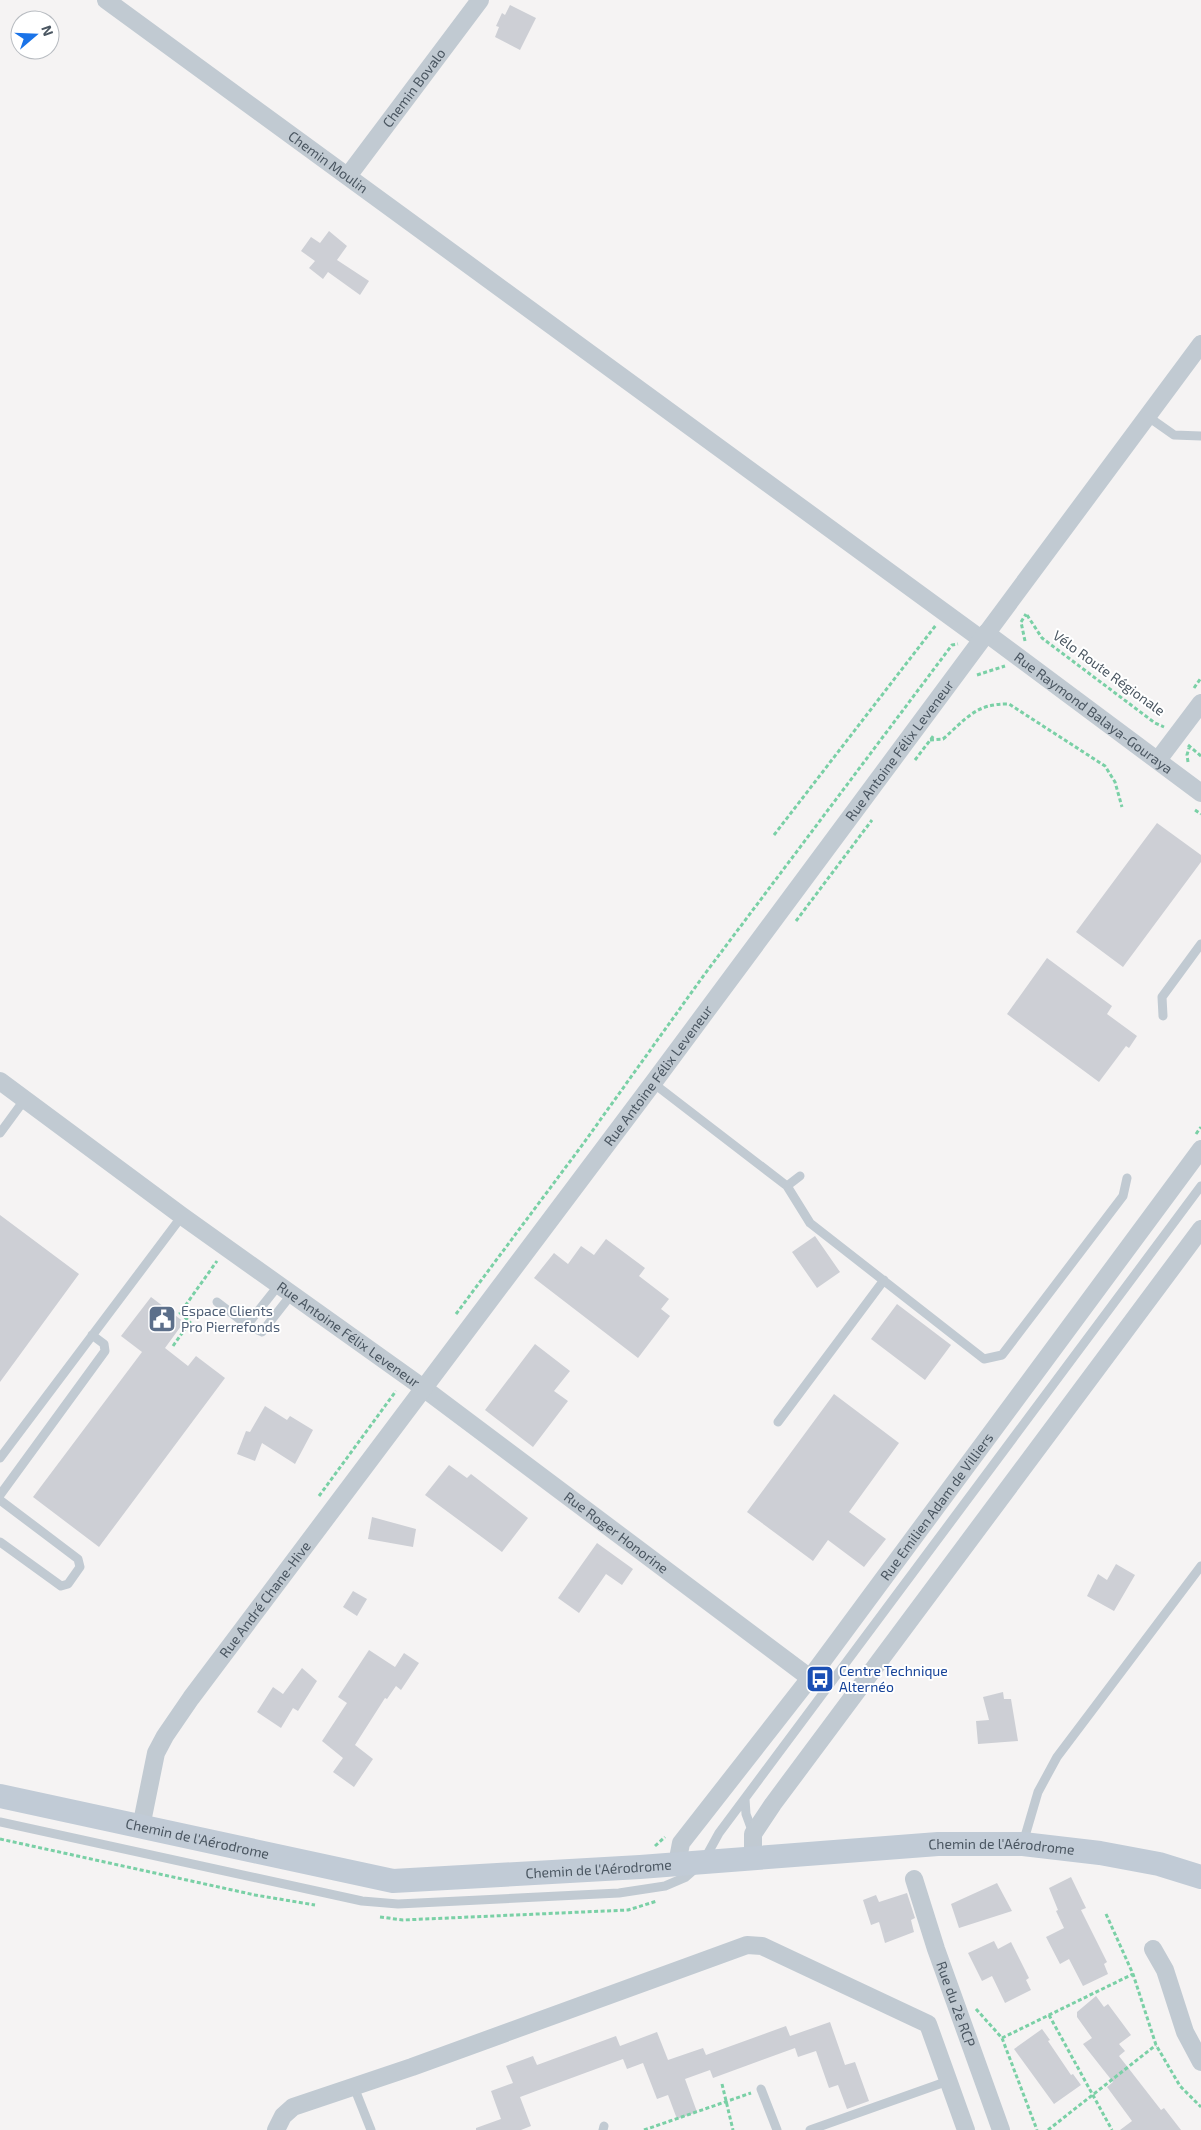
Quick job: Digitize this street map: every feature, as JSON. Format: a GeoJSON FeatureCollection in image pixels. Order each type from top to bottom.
{"type":"FeatureCollection","features":[{"type":"Feature","properties":{"kind":"main road","name":"Chemin de l'Aérodrome"},"geometry":{"type":"LineString","coordinates":[[0,1796],[393,1881],[677,1864],[938,1844],[1023,1844],[1100,1853],[1159,1864],[1201,1877]]}},
{"type":"Feature","properties":{"kind":"street","name":"Chemin Moulin"},"geometry":{"type":"LineString","coordinates":[[106,0],[946,613]]}},
{"type":"Feature","properties":{"kind":"street","name":"Chemin Bovalo"},"geometry":{"type":"LineString","coordinates":[[348,176],[480,0]]}},
{"type":"Feature","properties":{"kind":"street","name":"Rue Antoine Félix Leveneur"},"geometry":{"type":"LineString","coordinates":[[0,1081],[285,1291],[422,1387],[653,1083],[1201,344]]}},
{"type":"Feature","properties":{"kind":"street","name":"Rue Raymond Balaya-Gouraya"},"geometry":{"type":"LineString","coordinates":[[946,613],[984,636],[1158,760],[1197,801]]}},
{"type":"Feature","properties":{"kind":"street"},"geometry":{"type":"LineString","coordinates":[[1158,760],[1196,698]]}},
{"type":"Feature","properties":{"kind":"street","name":"Rue Emilien Adam de Villiers"},"geometry":{"type":"LineString","coordinates":[[677,1864],[681,1844],[810,1678],[1201,1149]]}},
{"type":"Feature","properties":{"kind":"street"},"geometry":{"type":"LineString","coordinates":[[752,1858],[753,1834],[844,1707],[1201,1229]]}},
{"type":"Feature","properties":{"kind":"street","name":"Rue Roger Honorine"},"geometry":{"type":"LineString","coordinates":[[422,1387],[810,1678]]}},
{"type":"Feature","properties":{"kind":"street","name":"Rue André Chane-Hive"},"geometry":{"type":"LineString","coordinates":[[141,1827],[156,1752],[164,1736],[422,1387]]}},
{"type":"Feature","properties":{"kind":"street","name":"Rue du 2è RCP"},"geometry":{"type":"LineString","coordinates":[[914,1879],[936,1949],[1001,2130]]}},
{"type":"Feature","properties":{"kind":"street"},"geometry":{"type":"LineString","coordinates":[[276,2130],[283,2116],[293,2107],[747,1945],[762,1946],[928,2024],[966,2130]]}},
{"type":"Feature","properties":{"kind":"street"},"geometry":{"type":"LineString","coordinates":[[1153,1949],[1165,1970],[1185,2032],[1201,2062]]}},
{"type":"Feature","properties":{"kind":"lane"},"geometry":{"type":"LineString","coordinates":[[1148,416],[1174,436],[1201,436]]}},
{"type":"Feature","properties":{"kind":"lane"},"geometry":{"type":"LineString","coordinates":[[1163,1016],[1162,997],[1201,944]]}},
{"type":"Feature","properties":{"kind":"lane"},"geometry":{"type":"LineString","coordinates":[[653,1083],[787,1186],[810,1223],[984,1359],[1002,1354],[1123,1196],[1127,1178]]}},
{"type":"Feature","properties":{"kind":"lane"},"geometry":{"type":"LineString","coordinates":[[0,1133],[25,1099]]}},
{"type":"Feature","properties":{"kind":"lane"},"geometry":{"type":"LineString","coordinates":[[787,1186],[800,1176]]}},
{"type":"Feature","properties":{"kind":"lane"},"geometry":{"type":"LineString","coordinates":[[0,1822],[362,1901],[398,1904],[628,1891],[665,1886],[686,1877],[703,1862],[718,1833],[1201,1186]]}},
{"type":"Feature","properties":{"kind":"lane"},"geometry":{"type":"LineString","coordinates":[[0,1458],[182,1216]]}},
{"type":"Feature","properties":{"kind":"lane"},"geometry":{"type":"LineString","coordinates":[[778,1422],[884,1280]]}},
{"type":"Feature","properties":{"kind":"lane"},"geometry":{"type":"LineString","coordinates":[[247,1325],[285,1291]]}},
{"type":"Feature","properties":{"kind":"lane"},"geometry":{"type":"LineString","coordinates":[[217,1302],[247,1325],[262,1332],[285,1291]]}},
{"type":"Feature","properties":{"kind":"lane"},"geometry":{"type":"LineString","coordinates":[[0,1494],[105,1351],[104,1344],[92,1335]]}},
{"type":"Feature","properties":{"kind":"lane"},"geometry":{"type":"LineString","coordinates":[[0,1500],[78,1559],[80,1567],[68,1584],[60,1586],[0,1542]]}},
{"type":"Feature","properties":{"kind":"lane"},"geometry":{"type":"LineString","coordinates":[[1023,1844],[1038,1792],[1057,1757],[1201,1566]]}},
{"type":"Feature","properties":{"kind":"lane"},"geometry":{"type":"LineString","coordinates":[[745,1799],[746,1814],[753,1834]]}},
{"type":"Feature","properties":{"kind":"lane"},"geometry":{"type":"LineString","coordinates":[[810,2130],[948,2080]]}},
{"type":"Feature","properties":{"kind":"lane"},"geometry":{"type":"LineString","coordinates":[[354,2086],[371,2130]]}},
{"type":"Feature","properties":{"kind":"lane"},"geometry":{"type":"LineString","coordinates":[[761,2089],[777,2130]]}},
{"type":"Feature","properties":{"kind":"path","name":"Vélo Route Régionale"},"geometry":{"type":"LineString","coordinates":[[1010,602],[1026,614],[1042,638],[1155,723],[1176,732],[1201,756]]}},
{"type":"Feature","properties":{"kind":"path"},"geometry":{"type":"LineString","coordinates":[[774,835],[946,613]]}},
{"type":"Feature","properties":{"kind":"path"},"geometry":{"type":"LineString","coordinates":[[1026,614],[1021,622],[1025,642],[1033,648]]}},
{"type":"Feature","properties":{"kind":"path"},"geometry":{"type":"LineString","coordinates":[[454,1317],[583,1144],[704,975],[952,645],[984,636]]}},
{"type":"Feature","properties":{"kind":"path"},"geometry":{"type":"LineString","coordinates":[[970,674],[976,675],[1004,666],[1012,672]]}},
{"type":"Feature","properties":{"kind":"path"},"geometry":{"type":"LineString","coordinates":[[1196,698],[1201,678]]}},
{"type":"Feature","properties":{"kind":"path"},"geometry":{"type":"LineString","coordinates":[[915,730],[931,740],[944,739],[974,712],[992,704],[1010,704],[1105,766],[1115,782],[1122,807]]}},
{"type":"Feature","properties":{"kind":"path"},"geometry":{"type":"LineString","coordinates":[[1161,731],[1176,732],[1187,755],[1188,764]]}},
{"type":"Feature","properties":{"kind":"path"},"geometry":{"type":"LineString","coordinates":[[911,766],[936,733]]}},
{"type":"Feature","properties":{"kind":"path"},"geometry":{"type":"LineString","coordinates":[[1197,801],[1201,814]]}},
{"type":"Feature","properties":{"kind":"path"},"geometry":{"type":"LineString","coordinates":[[793,925],[872,819]]}},
{"type":"Feature","properties":{"kind":"path"},"geometry":{"type":"LineString","coordinates":[[173,1346],[190,1322],[180,1313],[218,1260]]}},
{"type":"Feature","properties":{"kind":"path"},"geometry":{"type":"LineString","coordinates":[[1106,1914],[1133,1974],[1156,2045],[1180,2086],[1201,2107]]}},
{"type":"Feature","properties":{"kind":"path"},"geometry":{"type":"LineString","coordinates":[[1002,2038],[1133,1974]]}},
{"type":"Feature","properties":{"kind":"path"},"geometry":{"type":"LineString","coordinates":[[973,2005],[1002,2038],[1037,2130]]}},
{"type":"Feature","properties":{"kind":"path"},"geometry":{"type":"LineString","coordinates":[[1049,2015],[1112,2130]]}},
{"type":"Feature","properties":{"kind":"path"},"geometry":{"type":"LineString","coordinates":[[1048,2130],[1156,2045]]}},
{"type":"Feature","properties":{"kind":"path"},"geometry":{"type":"LineString","coordinates":[[722,2084],[733,2130]]}},
{"type":"Feature","properties":{"kind":"path"},"geometry":{"type":"LineString","coordinates":[[644,2130],[761,2089]]}},
{"type":"Feature","properties":{"kind":"building"},"geometry":{"type":"Polygon","coordinates":[[[510,5],[536,18],[520,50],[495,37],[499,27],[496,26],[502,13],[505,15],[510,5]]]}},
{"type":"Feature","properties":{"kind":"building"},"geometry":{"type":"Polygon","coordinates":[[[329,231],[347,246],[337,260],[369,281],[360,295],[328,272],[323,279],[309,268],[315,261],[301,251],[311,237],[320,243],[329,231]]]}},
{"type":"Feature","properties":{"kind":"building"},"geometry":{"type":"Polygon","coordinates":[[[1157,823],[1201,855],[1201,862],[1123,967],[1076,932],[1157,823]]]}},
{"type":"Feature","properties":{"kind":"building"},"geometry":{"type":"Polygon","coordinates":[[[1047,958],[1112,1006],[1107,1014],[1137,1036],[1129,1048],[1126,1046],[1099,1082],[1007,1014],[1047,958]]]}},
{"type":"Feature","properties":{"kind":"building"},"geometry":{"type":"Polygon","coordinates":[[[0,1215],[79,1274],[0,1382],[0,1215]]]}},
{"type":"Feature","properties":{"kind":"building"},"geometry":{"type":"Polygon","coordinates":[[[815,1236],[840,1272],[817,1288],[792,1252],[815,1236]]]}},
{"type":"Feature","properties":{"kind":"building"},"geometry":{"type":"Polygon","coordinates":[[[606,1239],[645,1268],[639,1276],[669,1299],[661,1309],[670,1316],[638,1358],[534,1278],[554,1253],[568,1264],[581,1246],[594,1255],[606,1239]]]}},
{"type":"Feature","properties":{"kind":"building"},"geometry":{"type":"Polygon","coordinates":[[[151,1297],[184,1322],[165,1348],[188,1366],[196,1356],[225,1378],[99,1547],[33,1497],[142,1352],[121,1336],[151,1297]]]}},
{"type":"Feature","properties":{"kind":"building"},"geometry":{"type":"Polygon","coordinates":[[[897,1304],[951,1345],[925,1380],[871,1339],[897,1304]]]}},
{"type":"Feature","properties":{"kind":"building"},"geometry":{"type":"Polygon","coordinates":[[[535,1344],[570,1371],[554,1391],[568,1401],[533,1447],[485,1410],[535,1344]]]}},
{"type":"Feature","properties":{"kind":"building"},"geometry":{"type":"Polygon","coordinates":[[[834,1394],[899,1443],[849,1512],[886,1539],[864,1567],[828,1540],[813,1561],[747,1512],[834,1394]]]}},
{"type":"Feature","properties":{"kind":"building"},"geometry":{"type":"Polygon","coordinates":[[[265,1406],[287,1420],[290,1416],[313,1430],[295,1464],[262,1443],[255,1461],[237,1454],[246,1431],[250,1432],[265,1406]]]}},
{"type":"Feature","properties":{"kind":"building"},"geometry":{"type":"Polygon","coordinates":[[[449,1465],[467,1478],[471,1474],[528,1518],[502,1552],[425,1495],[449,1465]]]}},
{"type":"Feature","properties":{"kind":"building"},"geometry":{"type":"Polygon","coordinates":[[[372,1517],[416,1529],[413,1547],[368,1539],[372,1517]]]}},
{"type":"Feature","properties":{"kind":"building"},"geometry":{"type":"Polygon","coordinates":[[[597,1543],[633,1569],[622,1585],[606,1574],[579,1613],[558,1598],[597,1543]]]}},
{"type":"Feature","properties":{"kind":"building"},"geometry":{"type":"Polygon","coordinates":[[[1116,1564],[1135,1575],[1114,1611],[1087,1596],[1098,1574],[1107,1580],[1116,1564]]]}},
{"type":"Feature","properties":{"kind":"building"},"geometry":{"type":"Polygon","coordinates":[[[353,1591],[367,1599],[357,1616],[343,1607],[353,1591]]]}},
{"type":"Feature","properties":{"kind":"building"},"geometry":{"type":"Polygon","coordinates":[[[369,1650],[395,1667],[404,1653],[419,1663],[401,1690],[396,1686],[387,1699],[385,1698],[355,1745],[373,1759],[354,1787],[333,1772],[343,1758],[322,1741],[347,1703],[338,1697],[369,1650]]]}},
{"type":"Feature","properties":{"kind":"building"},"geometry":{"type":"Polygon","coordinates":[[[302,1668],[317,1681],[298,1711],[293,1708],[281,1728],[257,1712],[273,1687],[283,1694],[302,1668]]]}},
{"type":"Feature","properties":{"kind":"building"},"geometry":{"type":"Polygon","coordinates":[[[1003,1692],[1004,1699],[1011,1699],[1018,1741],[978,1744],[976,1721],[989,1720],[983,1697],[1003,1692]]]}},
{"type":"Feature","properties":{"kind":"building"},"geometry":{"type":"Polygon","coordinates":[[[1071,1877],[1086,1908],[1081,1910],[1107,1962],[1104,1964],[1108,1974],[1083,1986],[1069,1959],[1060,1964],[1046,1937],[1064,1928],[1056,1911],[1058,1910],[1049,1888],[1071,1877]]]}},
{"type":"Feature","properties":{"kind":"building"},"geometry":{"type":"Polygon","coordinates":[[[997,1883],[1012,1911],[959,1928],[951,1904],[997,1883]]]}},
{"type":"Feature","properties":{"kind":"building"},"geometry":{"type":"Polygon","coordinates":[[[907,1893],[915,1918],[911,1920],[914,1932],[885,1943],[879,1922],[871,1925],[863,1900],[876,1895],[879,1902],[907,1893]]]}},
{"type":"Feature","properties":{"kind":"building"},"geometry":{"type":"Polygon","coordinates":[[[994,1941],[998,1949],[1011,1942],[1029,1978],[1026,1980],[1031,1990],[1005,2003],[992,1976],[982,1981],[968,1953],[994,1941]]]}},
{"type":"Feature","properties":{"kind":"building"},"geometry":{"type":"Polygon","coordinates":[[[1096,1996],[1104,2007],[1108,2004],[1131,2035],[1119,2044],[1125,2051],[1119,2056],[1161,2110],[1164,2108],[1181,2130],[1120,2130],[1132,2121],[1107,2087],[1113,2082],[1083,2044],[1092,2038],[1077,2017],[1077,2012],[1096,1996]]]}},
{"type":"Feature","properties":{"kind":"building"},"geometry":{"type":"Polygon","coordinates":[[[830,2022],[845,2065],[855,2062],[869,2101],[847,2109],[838,2085],[829,2088],[816,2051],[798,2057],[795,2048],[713,2078],[710,2070],[685,2079],[697,2112],[677,2119],[668,2095],[657,2099],[643,2063],[627,2069],[623,2059],[520,2097],[531,2126],[521,2130],[476,2130],[476,2128],[501,2119],[491,2091],[513,2083],[506,2066],[533,2056],[537,2065],[616,2036],[620,2046],[657,2032],[668,2060],[703,2048],[706,2055],[786,2026],[790,2036],[830,2022]]]}},
{"type":"Feature","properties":{"kind":"building"},"geometry":{"type":"Polygon","coordinates":[[[1042,2029],[1071,2075],[1073,2074],[1081,2085],[1054,2104],[1014,2049],[1042,2029]]]}},
{"type":"Feature","properties":{"kind":"place","name":"Espace Clients Pro Pierrefonds"},"geometry":{"type":"Point","coordinates":[162,1319]}},
{"type":"Feature","properties":{"kind":"place","name":"Centre Technique Alternéo"},"geometry":{"type":"Point","coordinates":[820,1679]}}]}
